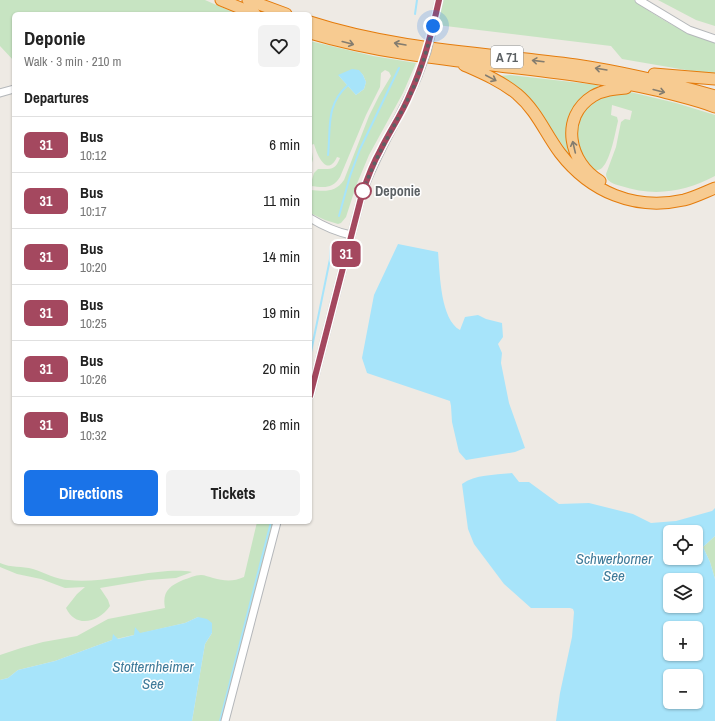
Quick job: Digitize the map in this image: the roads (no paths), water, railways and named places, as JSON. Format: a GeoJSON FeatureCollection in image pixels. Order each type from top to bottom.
{"type":"FeatureCollection","features":[{"type":"Feature","properties":{"kind":"highway"},"geometry":{"type":"LineString","coordinates":[[221,0],[250,12]]}},
{"type":"Feature","properties":{"kind":"highway"},"geometry":{"type":"LineString","coordinates":[[248,0],[281,12]]}},
{"type":"Feature","properties":{"kind":"highway","name":"A 71"},"geometry":{"type":"LineString","coordinates":[[312,23],[399,44],[576,65],[626,73],[658,80],[715,96]]}},
{"type":"Feature","properties":{"kind":"highway","name":"A 71"},"geometry":{"type":"LineString","coordinates":[[312,34],[354,45],[456,61],[550,72],[637,86],[715,107]]}},
{"type":"Feature","properties":{"kind":"highway"},"geometry":{"type":"LineString","coordinates":[[456,61],[494,79],[517,94],[539,118],[559,151],[570,165],[583,178],[606,192],[635,201],[656,202],[684,200],[715,188]]}},
{"type":"Feature","properties":{"kind":"highway"},"geometry":{"type":"LineString","coordinates":[[626,73],[678,75],[715,79]]}},
{"type":"Feature","properties":{"kind":"highway"},"geometry":{"type":"LineString","coordinates":[[637,86],[610,89],[600,92],[586,102],[578,112],[574,122],[572,136],[574,151],[587,171],[609,186],[621,191],[637,194],[667,196],[697,189],[715,180]]}},
{"type":"Feature","properties":{"kind":"street"},"geometry":{"type":"LineString","coordinates":[[312,388],[362,194],[369,174],[410,96],[418,76],[427,52],[439,0]]}},
{"type":"Feature","properties":{"kind":"street"},"geometry":{"type":"LineString","coordinates":[[639,0],[690,30],[715,39]]}},
{"type":"Feature","properties":{"kind":"street"},"geometry":{"type":"LineString","coordinates":[[0,93],[12,90]]}},
{"type":"Feature","properties":{"kind":"street"},"geometry":{"type":"LineString","coordinates":[[312,219],[340,233],[351,234]]}},
{"type":"Feature","properties":{"kind":"street"},"geometry":{"type":"LineString","coordinates":[[225,721],[276,524]]}},
{"type":"Feature","properties":{"kind":"water"},"geometry":{"type":"Polygon","coordinates":[[[352,69],[359,70],[366,82],[364,89],[356,95],[338,75],[352,69]]]}},
{"type":"Feature","properties":{"kind":"water"},"geometry":{"type":"Polygon","coordinates":[[[398,244],[438,252],[442,295],[445,306],[448,316],[453,324],[460,330],[465,317],[478,315],[486,319],[502,323],[503,337],[498,344],[502,353],[501,363],[509,403],[525,448],[515,452],[466,460],[459,452],[452,422],[450,401],[367,373],[362,358],[374,295],[398,244]]]}},
{"type":"Feature","properties":{"kind":"water","name":"Schwerborner See"},"geometry":{"type":"Polygon","coordinates":[[[512,473],[519,482],[529,482],[559,504],[589,503],[633,514],[651,523],[676,521],[712,511],[715,508],[715,536],[703,547],[710,562],[715,579],[715,721],[556,721],[560,693],[572,637],[574,612],[573,609],[570,608],[531,608],[504,584],[474,544],[468,529],[462,484],[473,478],[512,473]]]}},
{"type":"Feature","properties":{"kind":"water","name":"Stotternheimer See"},"geometry":{"type":"Polygon","coordinates":[[[198,617],[207,619],[212,623],[212,633],[205,644],[192,721],[0,721],[0,680],[8,678],[18,670],[55,661],[112,640],[113,634],[118,639],[134,635],[135,627],[140,633],[185,623],[198,617]]]}},
{"type":"Feature","properties":{"kind":"waterway"},"geometry":{"type":"LineString","coordinates":[[415,14],[417,0]]}},
{"type":"Feature","properties":{"kind":"waterway"},"geometry":{"type":"LineString","coordinates":[[339,216],[350,176],[360,149],[399,68]]}},
{"type":"Feature","properties":{"kind":"waterway"},"geometry":{"type":"LineString","coordinates":[[328,155],[330,118],[332,109],[341,93],[348,85]]}},
{"type":"Feature","properties":{"kind":"waterway"},"geometry":{"type":"LineString","coordinates":[[312,347],[330,259],[331,245]]}},
{"type":"Feature","properties":{"kind":"waterway"},"geometry":{"type":"LineString","coordinates":[[220,721],[270,524]]}},
{"type":"Feature","properties":{"kind":"place","name":"Deponie"},"geometry":{"type":"Point","coordinates":[363,191]}}]}
